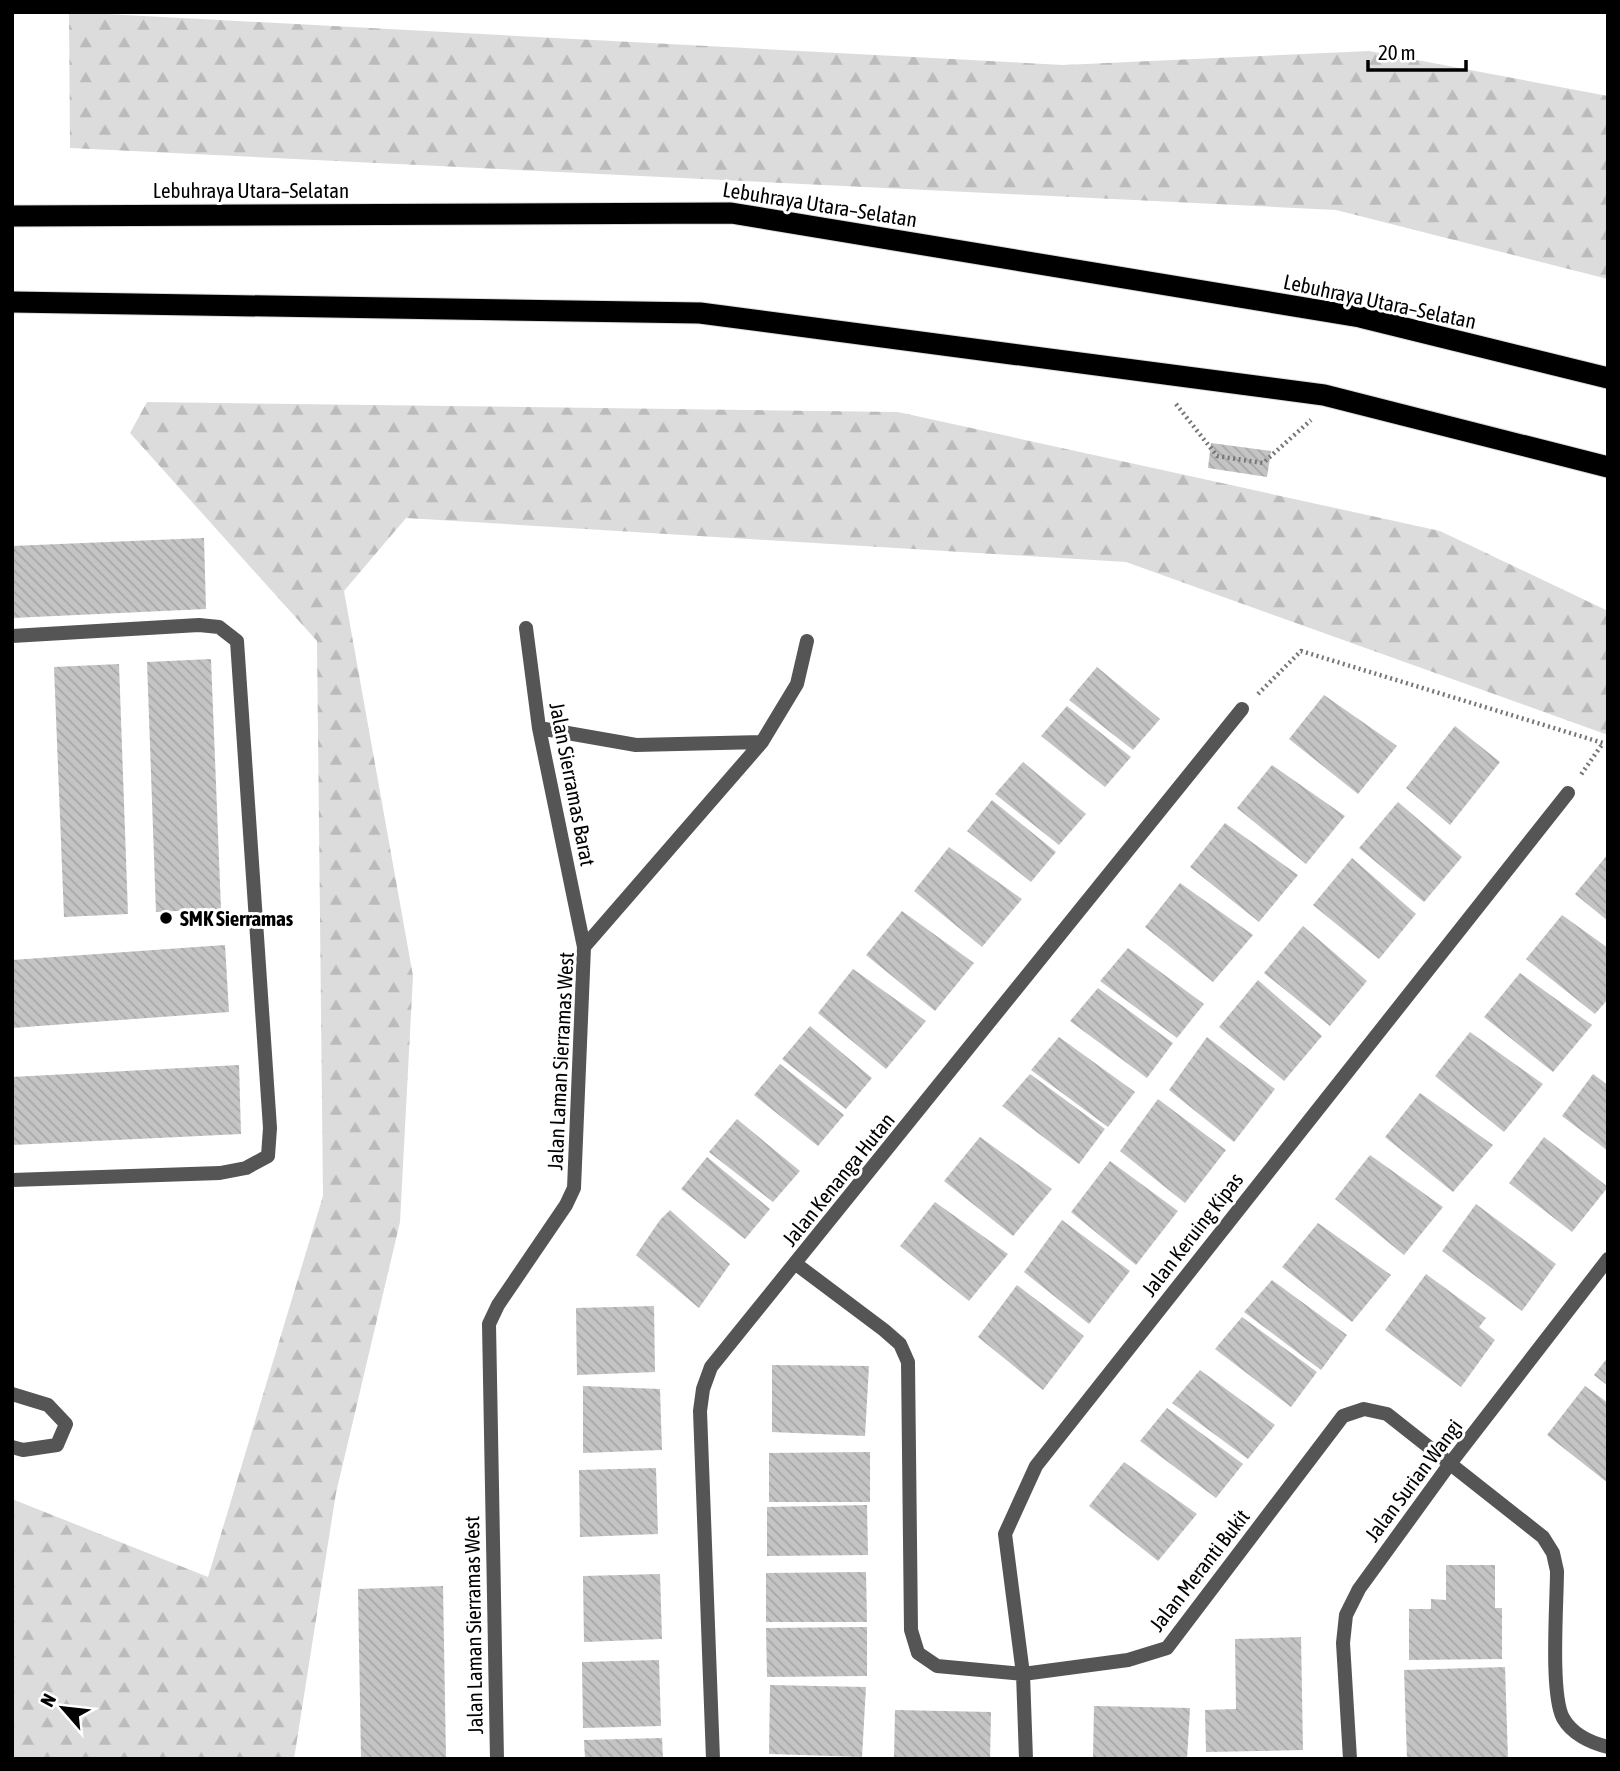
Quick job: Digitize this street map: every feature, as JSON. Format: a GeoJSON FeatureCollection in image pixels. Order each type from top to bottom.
{"type":"FeatureCollection","features":[{"type":"Feature","properties":{"kind":"highway","name":"Lebuhraya Utara–Selatan"},"geometry":{"type":"LineString","coordinates":[[12,216],[730,213],[1360,317],[1608,378]]}},
{"type":"Feature","properties":{"kind":"highway"},"geometry":{"type":"LineString","coordinates":[[12,302],[700,313],[1335,398],[1608,467]]}},
{"type":"Feature","properties":{"kind":"street"},"geometry":{"type":"LineString","coordinates":[[12,636],[199,625],[219,627],[237,641],[270,1128],[268,1156],[246,1168],[220,1173],[12,1180]]}},
{"type":"Feature","properties":{"kind":"street","name":"Jalan Sierramas Barat"},"geometry":{"type":"LineString","coordinates":[[526,628],[539,728],[584,947]]}},
{"type":"Feature","properties":{"kind":"street","name":"Jalan Laman Sierramas West"},"geometry":{"type":"LineString","coordinates":[[497,1759],[489,1324],[498,1305],[566,1205],[574,1188],[584,947],[762,742],[797,684],[807,641]]}},
{"type":"Feature","properties":{"kind":"street","name":"Jalan Kenanga Hutan"},"geometry":{"type":"LineString","coordinates":[[713,1759],[700,1412],[703,1388],[710,1367],[796,1264],[1242,709]]}},
{"type":"Feature","properties":{"kind":"street"},"geometry":{"type":"LineString","coordinates":[[539,728],[636,745],[762,742]]}},
{"type":"Feature","properties":{"kind":"street","name":"Jalan Keruing Kipas"},"geometry":{"type":"LineString","coordinates":[[1026,1759],[1023,1674],[1005,1534],[1036,1466],[1568,793]]}},
{"type":"Feature","properties":{"kind":"street","name":"Jalan Surian Wangi"},"geometry":{"type":"LineString","coordinates":[[1350,1759],[1343,1643],[1346,1615],[1359,1589],[1449,1465],[1608,1259]]}},
{"type":"Feature","properties":{"kind":"street","name":"Jalan Meranti Bukit"},"geometry":{"type":"LineString","coordinates":[[796,1264],[900,1344],[908,1363],[911,1630],[918,1653],[937,1666],[1023,1674],[1128,1660],[1167,1648],[1343,1416],[1364,1409],[1387,1414],[1543,1537],[1553,1553],[1557,1571],[1557,1698],[1564,1718],[1576,1733],[1608,1747]]}},
{"type":"Feature","properties":{"kind":"street"},"geometry":{"type":"LineString","coordinates":[[12,1394],[48,1405],[66,1423],[57,1445],[23,1450],[12,1447]]}},
{"type":"Feature","properties":{"kind":"path"},"geometry":{"type":"LineString","coordinates":[[1152,373],[1217,456],[1263,463],[1335,398]]}},
{"type":"Feature","properties":{"kind":"path"},"geometry":{"type":"LineString","coordinates":[[1242,709],[1300,651],[1605,744],[1568,793]]}},
{"type":"Feature","properties":{"kind":"green space"},"geometry":{"type":"Polygon","coordinates":[[[69,12],[1063,65],[1369,51],[1608,96],[1608,279],[1336,210],[70,148],[69,12]]]}},
{"type":"Feature","properties":{"kind":"green space"},"geometry":{"type":"Polygon","coordinates":[[[147,402],[898,412],[1440,531],[1608,611],[1608,735],[1126,562],[406,518],[344,591],[413,976],[400,1222],[336,1493],[294,1759],[12,1759],[12,1499],[208,1577],[323,1196],[317,641],[130,433],[147,402]]]}},
{"type":"Feature","properties":{"kind":"building"},"geometry":{"type":"Polygon","coordinates":[[[1211,443],[1271,451],[1267,477],[1208,468],[1211,443]]]}},
{"type":"Feature","properties":{"kind":"building"},"geometry":{"type":"Polygon","coordinates":[[[204,538],[206,609],[12,618],[12,546],[204,538]]]}},
{"type":"Feature","properties":{"kind":"building"},"geometry":{"type":"Polygon","coordinates":[[[211,659],[221,909],[156,912],[147,662],[211,659]]]}},
{"type":"Feature","properties":{"kind":"building"},"geometry":{"type":"Polygon","coordinates":[[[119,664],[128,914],[64,917],[54,667],[119,664]]]}},
{"type":"Feature","properties":{"kind":"building"},"geometry":{"type":"Polygon","coordinates":[[[1097,667],[1160,719],[1133,750],[1069,700],[1097,667]]]}},
{"type":"Feature","properties":{"kind":"building"},"geometry":{"type":"Polygon","coordinates":[[[1324,695],[1397,746],[1358,794],[1289,739],[1324,695]]]}},
{"type":"Feature","properties":{"kind":"building"},"geometry":{"type":"Polygon","coordinates":[[[1067,706],[1131,757],[1105,787],[1041,736],[1067,706]]]}},
{"type":"Feature","properties":{"kind":"building"},"geometry":{"type":"Polygon","coordinates":[[[1455,726],[1500,762],[1450,825],[1406,788],[1455,726]]]}},
{"type":"Feature","properties":{"kind":"building"},"geometry":{"type":"Polygon","coordinates":[[[1023,762],[1086,814],[1059,845],[995,794],[1023,762]]]}},
{"type":"Feature","properties":{"kind":"building"},"geometry":{"type":"Polygon","coordinates":[[[1272,765],[1345,816],[1306,864],[1237,808],[1272,765]]]}},
{"type":"Feature","properties":{"kind":"building"},"geometry":{"type":"Polygon","coordinates":[[[992,800],[1056,852],[1031,882],[967,831],[992,800]]]}},
{"type":"Feature","properties":{"kind":"building"},"geometry":{"type":"Polygon","coordinates":[[[1398,802],[1462,857],[1424,902],[1359,848],[1398,802]]]}},
{"type":"Feature","properties":{"kind":"building"},"geometry":{"type":"Polygon","coordinates":[[[1225,823],[1298,875],[1259,922],[1190,867],[1225,823]]]}},
{"type":"Feature","properties":{"kind":"building"},"geometry":{"type":"Polygon","coordinates":[[[949,847],[1022,899],[982,947],[914,891],[949,847]]]}},
{"type":"Feature","properties":{"kind":"building"},"geometry":{"type":"Polygon","coordinates":[[[1608,854],[1608,921],[1575,894],[1608,854]]]}},
{"type":"Feature","properties":{"kind":"building"},"geometry":{"type":"Polygon","coordinates":[[[1352,858],[1416,914],[1379,959],[1313,905],[1352,858]]]}},
{"type":"Feature","properties":{"kind":"building"},"geometry":{"type":"Polygon","coordinates":[[[1180,883],[1253,935],[1213,982],[1145,927],[1180,883]]]}},
{"type":"Feature","properties":{"kind":"building"},"geometry":{"type":"Polygon","coordinates":[[[902,911],[974,963],[935,1011],[866,955],[902,911]]]}},
{"type":"Feature","properties":{"kind":"building"},"geometry":{"type":"Polygon","coordinates":[[[1562,915],[1608,948],[1608,999],[1595,1014],[1526,959],[1562,915]]]}},
{"type":"Feature","properties":{"kind":"building"},"geometry":{"type":"Polygon","coordinates":[[[1303,926],[1367,981],[1330,1026],[1264,973],[1303,926]]]}},
{"type":"Feature","properties":{"kind":"building"},"geometry":{"type":"Polygon","coordinates":[[[225,945],[229,1012],[12,1028],[12,960],[225,945]]]}},
{"type":"Feature","properties":{"kind":"building"},"geometry":{"type":"Polygon","coordinates":[[[1128,948],[1204,1004],[1177,1038],[1100,981],[1128,948]]]}},
{"type":"Feature","properties":{"kind":"building"},"geometry":{"type":"Polygon","coordinates":[[[853,969],[926,1021],[886,1069],[818,1013],[853,969]]]}},
{"type":"Feature","properties":{"kind":"building"},"geometry":{"type":"Polygon","coordinates":[[[1520,973],[1592,1025],[1553,1072],[1484,1017],[1520,973]]]}},
{"type":"Feature","properties":{"kind":"building"},"geometry":{"type":"Polygon","coordinates":[[[1258,980],[1322,1036],[1284,1081],[1219,1027],[1258,980]]]}},
{"type":"Feature","properties":{"kind":"building"},"geometry":{"type":"Polygon","coordinates":[[[1098,988],[1173,1043],[1147,1078],[1070,1021],[1098,988]]]}},
{"type":"Feature","properties":{"kind":"building"},"geometry":{"type":"Polygon","coordinates":[[[810,1026],[872,1078],[846,1109],[782,1059],[810,1026]]]}},
{"type":"Feature","properties":{"kind":"building"},"geometry":{"type":"Polygon","coordinates":[[[1470,1032],[1543,1084],[1504,1132],[1435,1076],[1470,1032]]]}},
{"type":"Feature","properties":{"kind":"building"},"geometry":{"type":"Polygon","coordinates":[[[1059,1037],[1135,1092],[1108,1127],[1031,1070],[1059,1037]]]}},
{"type":"Feature","properties":{"kind":"building"},"geometry":{"type":"Polygon","coordinates":[[[1207,1037],[1275,1089],[1234,1142],[1169,1090],[1207,1037]]]}},
{"type":"Feature","properties":{"kind":"building"},"geometry":{"type":"Polygon","coordinates":[[[780,1064],[844,1115],[818,1146],[754,1095],[780,1064]]]}},
{"type":"Feature","properties":{"kind":"building"},"geometry":{"type":"Polygon","coordinates":[[[239,1065],[241,1134],[12,1145],[12,1077],[239,1065]]]}},
{"type":"Feature","properties":{"kind":"building"},"geometry":{"type":"Polygon","coordinates":[[[1030,1074],[1105,1129],[1079,1164],[1002,1106],[1030,1074]]]}},
{"type":"Feature","properties":{"kind":"building"},"geometry":{"type":"Polygon","coordinates":[[[1593,1074],[1608,1085],[1608,1151],[1562,1116],[1593,1074]]]}},
{"type":"Feature","properties":{"kind":"building"},"geometry":{"type":"Polygon","coordinates":[[[1420,1093],[1493,1145],[1453,1192],[1385,1137],[1420,1093]]]}},
{"type":"Feature","properties":{"kind":"building"},"geometry":{"type":"Polygon","coordinates":[[[1158,1099],[1226,1150],[1185,1203],[1120,1151],[1158,1099]]]}},
{"type":"Feature","properties":{"kind":"building"},"geometry":{"type":"Polygon","coordinates":[[[737,1119],[800,1171],[773,1202],[709,1152],[737,1119]]]}},
{"type":"Feature","properties":{"kind":"building"},"geometry":{"type":"Polygon","coordinates":[[[980,1137],[1052,1189],[1013,1236],[944,1181],[980,1137]]]}},
{"type":"Feature","properties":{"kind":"building"},"geometry":{"type":"Polygon","coordinates":[[[1544,1137],[1608,1187],[1572,1232],[1509,1183],[1544,1137]]]}},
{"type":"Feature","properties":{"kind":"building"},"geometry":{"type":"Polygon","coordinates":[[[1370,1155],[1443,1207],[1404,1255],[1335,1199],[1370,1155]]]}},
{"type":"Feature","properties":{"kind":"building"},"geometry":{"type":"Polygon","coordinates":[[[707,1157],[770,1209],[745,1239],[681,1189],[707,1157]]]}},
{"type":"Feature","properties":{"kind":"building"},"geometry":{"type":"Polygon","coordinates":[[[1110,1161],[1178,1211],[1136,1265],[1071,1212],[1110,1161]]]}},
{"type":"Feature","properties":{"kind":"building"},"geometry":{"type":"Polygon","coordinates":[[[935,1202],[1008,1254],[969,1301],[900,1246],[935,1202]]]}},
{"type":"Feature","properties":{"kind":"building"},"geometry":{"type":"Polygon","coordinates":[[[1476,1204],[1556,1264],[1522,1311],[1442,1251],[1476,1204]]]}},
{"type":"Feature","properties":{"kind":"building"},"geometry":{"type":"Polygon","coordinates":[[[670,1210],[730,1264],[699,1308],[636,1255],[670,1210]]]}},
{"type":"Feature","properties":{"kind":"building"},"geometry":{"type":"Polygon","coordinates":[[[1062,1220],[1130,1271],[1089,1324],[1024,1272],[1062,1220]]]}},
{"type":"Feature","properties":{"kind":"building"},"geometry":{"type":"Polygon","coordinates":[[[1318,1223],[1391,1275],[1352,1322],[1282,1267],[1318,1223]]]}},
{"type":"Feature","properties":{"kind":"building"},"geometry":{"type":"Polygon","coordinates":[[[1426,1274],[1486,1318],[1479,1327],[1495,1340],[1461,1387],[1385,1330],[1426,1274]]]}},
{"type":"Feature","properties":{"kind":"building"},"geometry":{"type":"Polygon","coordinates":[[[1272,1280],[1347,1335],[1321,1370],[1244,1312],[1272,1280]]]}},
{"type":"Feature","properties":{"kind":"building"},"geometry":{"type":"Polygon","coordinates":[[[1017,1285],[1084,1336],[1043,1390],[978,1337],[1017,1285]]]}},
{"type":"Feature","properties":{"kind":"building"},"geometry":{"type":"Polygon","coordinates":[[[654,1306],[655,1372],[577,1375],[576,1308],[654,1306]]]}},
{"type":"Feature","properties":{"kind":"building"},"geometry":{"type":"Polygon","coordinates":[[[1242,1317],[1317,1372],[1291,1407],[1215,1349],[1242,1317]]]}},
{"type":"Feature","properties":{"kind":"building"},"geometry":{"type":"Polygon","coordinates":[[[1608,1357],[1608,1386],[1594,1375],[1608,1357]]]}},
{"type":"Feature","properties":{"kind":"building"},"geometry":{"type":"Polygon","coordinates":[[[772,1365],[869,1366],[865,1436],[772,1432],[772,1365]]]}},
{"type":"Feature","properties":{"kind":"building"},"geometry":{"type":"Polygon","coordinates":[[[1200,1370],[1275,1425],[1248,1459],[1172,1403],[1200,1370]]]}},
{"type":"Feature","properties":{"kind":"building"},"geometry":{"type":"Polygon","coordinates":[[[583,1386],[660,1389],[662,1450],[583,1453],[583,1386]]]}},
{"type":"Feature","properties":{"kind":"building"},"geometry":{"type":"Polygon","coordinates":[[[1585,1386],[1608,1403],[1608,1483],[1547,1435],[1585,1386]]]}},
{"type":"Feature","properties":{"kind":"building"},"geometry":{"type":"Polygon","coordinates":[[[1167,1408],[1243,1464],[1216,1498],[1140,1441],[1167,1408]]]}},
{"type":"Feature","properties":{"kind":"building"},"geometry":{"type":"Polygon","coordinates":[[[870,1452],[870,1502],[769,1502],[769,1453],[870,1452]]]}},
{"type":"Feature","properties":{"kind":"building"},"geometry":{"type":"Polygon","coordinates":[[[1124,1462],[1197,1514],[1158,1561],[1089,1506],[1124,1462]]]}},
{"type":"Feature","properties":{"kind":"building"},"geometry":{"type":"Polygon","coordinates":[[[656,1468],[658,1534],[580,1537],[579,1470],[656,1468]]]}},
{"type":"Feature","properties":{"kind":"building"},"geometry":{"type":"Polygon","coordinates":[[[867,1505],[868,1555],[767,1556],[767,1507],[867,1505]]]}},
{"type":"Feature","properties":{"kind":"building"},"geometry":{"type":"Polygon","coordinates":[[[1446,1565],[1495,1565],[1495,1608],[1502,1608],[1502,1659],[1409,1660],[1409,1609],[1431,1609],[1431,1599],[1446,1600],[1446,1565]]]}},
{"type":"Feature","properties":{"kind":"building"},"geometry":{"type":"Polygon","coordinates":[[[866,1572],[867,1622],[766,1622],[766,1573],[866,1572]]]}},
{"type":"Feature","properties":{"kind":"building"},"geometry":{"type":"Polygon","coordinates":[[[660,1574],[662,1639],[584,1642],[583,1576],[660,1574]]]}},
{"type":"Feature","properties":{"kind":"building"},"geometry":{"type":"Polygon","coordinates":[[[443,1586],[446,1759],[361,1759],[358,1589],[443,1586]]]}},
{"type":"Feature","properties":{"kind":"building"},"geometry":{"type":"Polygon","coordinates":[[[867,1627],[867,1676],[767,1677],[766,1628],[867,1627]]]}},
{"type":"Feature","properties":{"kind":"building"},"geometry":{"type":"Polygon","coordinates":[[[1301,1637],[1303,1750],[1206,1752],[1205,1710],[1236,1709],[1235,1639],[1301,1637]]]}},
{"type":"Feature","properties":{"kind":"building"},"geometry":{"type":"Polygon","coordinates":[[[659,1660],[661,1726],[583,1728],[582,1662],[659,1660]]]}},
{"type":"Feature","properties":{"kind":"building"},"geometry":{"type":"Polygon","coordinates":[[[1505,1667],[1508,1759],[1407,1759],[1404,1670],[1505,1667]]]}},
{"type":"Feature","properties":{"kind":"building"},"geometry":{"type":"Polygon","coordinates":[[[770,1685],[866,1687],[862,1757],[769,1754],[770,1685]]]}},
{"type":"Feature","properties":{"kind":"building"},"geometry":{"type":"Polygon","coordinates":[[[1094,1706],[1190,1708],[1187,1759],[1093,1759],[1094,1706]]]}},
{"type":"Feature","properties":{"kind":"building"},"geometry":{"type":"Polygon","coordinates":[[[895,1710],[991,1712],[990,1759],[894,1759],[895,1710]]]}},
{"type":"Feature","properties":{"kind":"building"},"geometry":{"type":"Polygon","coordinates":[[[662,1738],[663,1759],[585,1759],[584,1740],[662,1738]]]}},
{"type":"Feature","properties":{"kind":"place","name":"SMK Sierramas"},"geometry":{"type":"Point","coordinates":[166,918]}}]}
